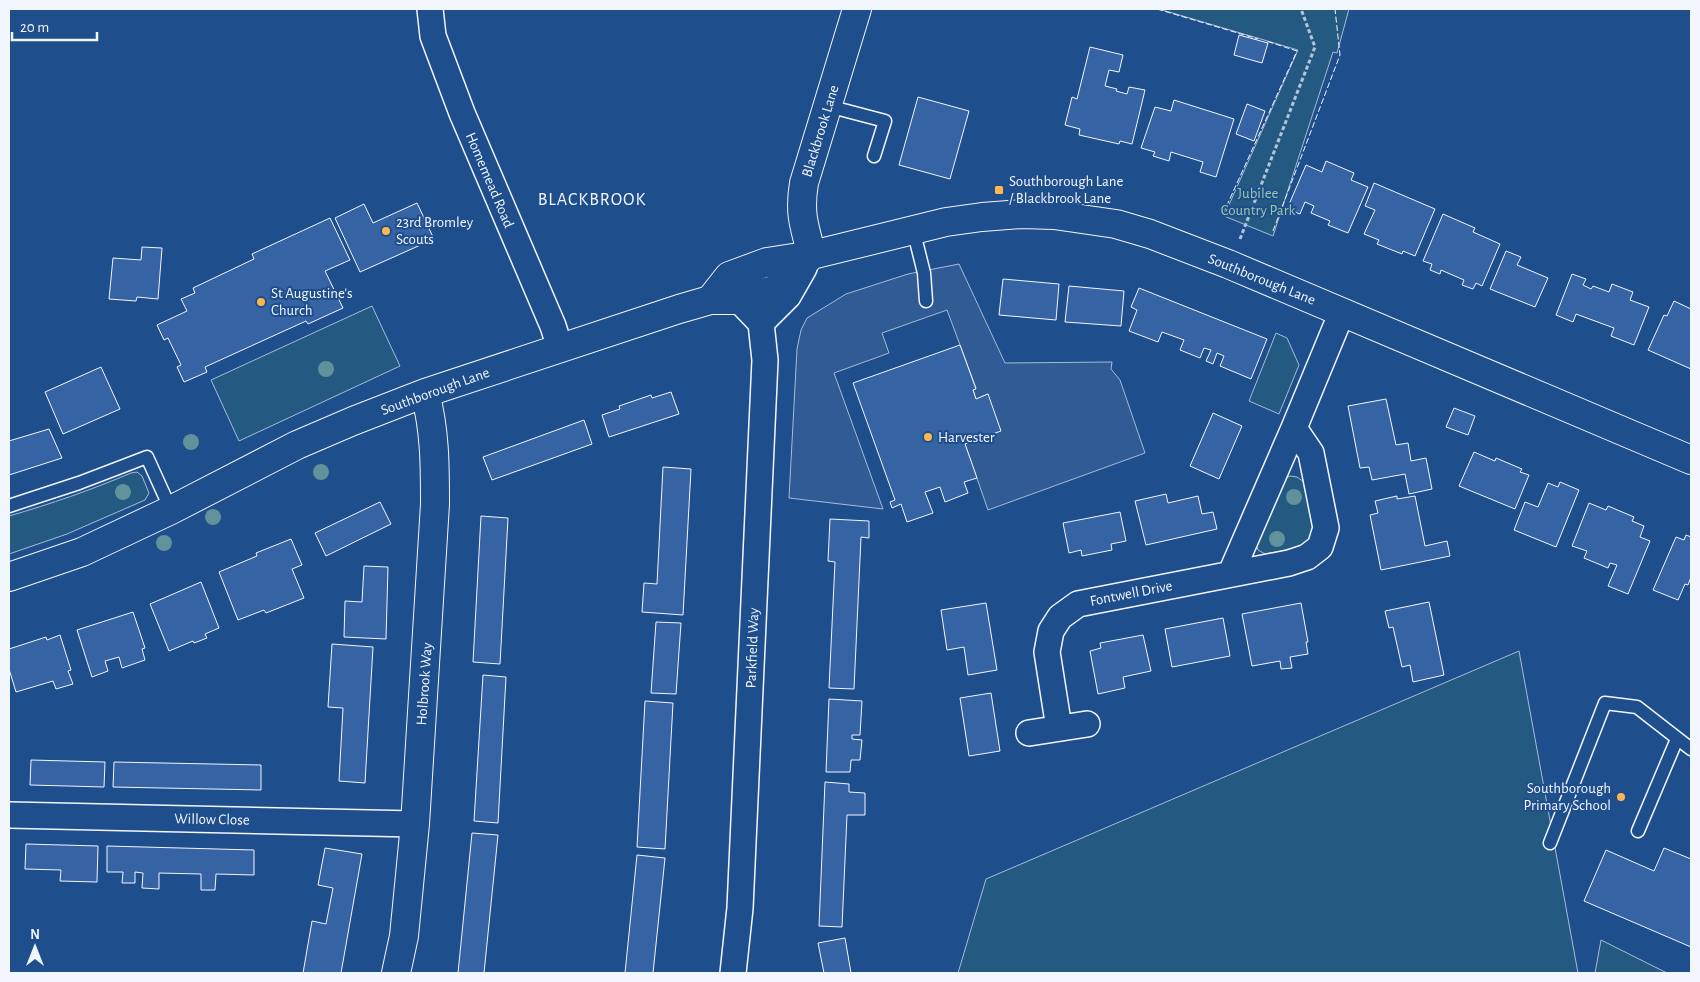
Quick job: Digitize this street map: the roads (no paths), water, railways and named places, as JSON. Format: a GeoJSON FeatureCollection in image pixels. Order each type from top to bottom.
{"type":"FeatureCollection","features":[{"type":"Feature","properties":{"kind":"street","name":"Homemead Road"},"geometry":{"type":"LineString","coordinates":[[430,9],[433,36],[462,113],[553,326],[560,348]]}},
{"type":"Feature","properties":{"kind":"street","name":"Blackbrook Lane"},"geometry":{"type":"LineString","coordinates":[[812,255],[803,222],[801,204],[804,183],[857,9]]}},
{"type":"Feature","properties":{"kind":"street","name":"Southborough Lane"},"geometry":{"type":"LineString","coordinates":[[710,300],[729,276],[767,262],[812,255],[913,229],[982,217],[1021,214],[1054,215],[1116,224],[1150,234],[1228,264],[1691,460]]}},
{"type":"Feature","properties":{"kind":"street","name":"Southborough Lane"},"geometry":{"type":"LineString","coordinates":[[9,578],[82,552],[171,510],[296,445],[426,393],[710,300],[740,300],[774,290],[812,255]]}},
{"type":"Feature","properties":{"kind":"street"},"geometry":{"type":"LineString","coordinates":[[740,300],[761,322],[788,296],[812,255]]}},
{"type":"Feature","properties":{"kind":"street"},"geometry":{"type":"LineString","coordinates":[[1231,574],[1342,312]]}},
{"type":"Feature","properties":{"kind":"street","name":"Parkfield Way"},"geometry":{"type":"LineString","coordinates":[[733,973],[740,908],[763,415],[765,360],[761,322]]}},
{"type":"Feature","properties":{"kind":"street","name":"Holbrook Way"},"geometry":{"type":"LineString","coordinates":[[396,973],[404,936],[415,824],[435,504],[436,451],[431,413],[426,393]]}},
{"type":"Feature","properties":{"kind":"street","name":"Fontwell Drive"},"geometry":{"type":"LineString","coordinates":[[1059,728],[1047,652],[1051,631],[1060,617],[1078,604],[1289,563],[1307,557],[1320,546],[1326,528],[1311,452],[1294,428]]}},
{"type":"Feature","properties":{"kind":"street"},"geometry":{"type":"LineString","coordinates":[[1029,733],[1087,724]]}},
{"type":"Feature","properties":{"kind":"street","name":"Willow Close"},"geometry":{"type":"LineString","coordinates":[[9,815],[415,824]]}},
{"type":"Feature","properties":{"kind":"lane"},"geometry":{"type":"LineString","coordinates":[[828,106],[885,121],[874,156]]}},
{"type":"Feature","properties":{"kind":"lane"},"geometry":{"type":"LineString","coordinates":[[913,229],[924,273],[926,301]]}},
{"type":"Feature","properties":{"kind":"lane"},"geometry":{"type":"LineString","coordinates":[[9,506],[79,483],[147,457],[171,510]]}},
{"type":"Feature","properties":{"kind":"lane"},"geometry":{"type":"LineString","coordinates":[[1550,843],[1605,704],[1637,707],[1691,749]]}},
{"type":"Feature","properties":{"kind":"lane"},"geometry":{"type":"LineString","coordinates":[[1638,831],[1677,739]]}},
{"type":"Feature","properties":{"kind":"place","name":"Southborough Lane / Blackbrook Lane"},"geometry":{"type":"Point","coordinates":[999,190]}},
{"type":"Feature","properties":{"kind":"place","name":"23rd Bromley Scouts"},"geometry":{"type":"Point","coordinates":[386,231]}},
{"type":"Feature","properties":{"kind":"place","name":"St Augustine's Church"},"geometry":{"type":"Point","coordinates":[261,302]}},
{"type":"Feature","properties":{"kind":"place","name":"Harvester"},"geometry":{"type":"Point","coordinates":[928,437]}},
{"type":"Feature","properties":{"kind":"place","name":"Southborough Primary School"},"geometry":{"type":"Point","coordinates":[1621,797]}},
{"type":"Feature","properties":{"kind":"district","name":"BLACKBROOK"},"geometry":{"type":"Point","coordinates":[592,199]}},
{"type":"Feature","properties":{"kind":"park label","name":"Jubilee Country Park"},"geometry":{"type":"Point","coordinates":[1258,202]}}]}
